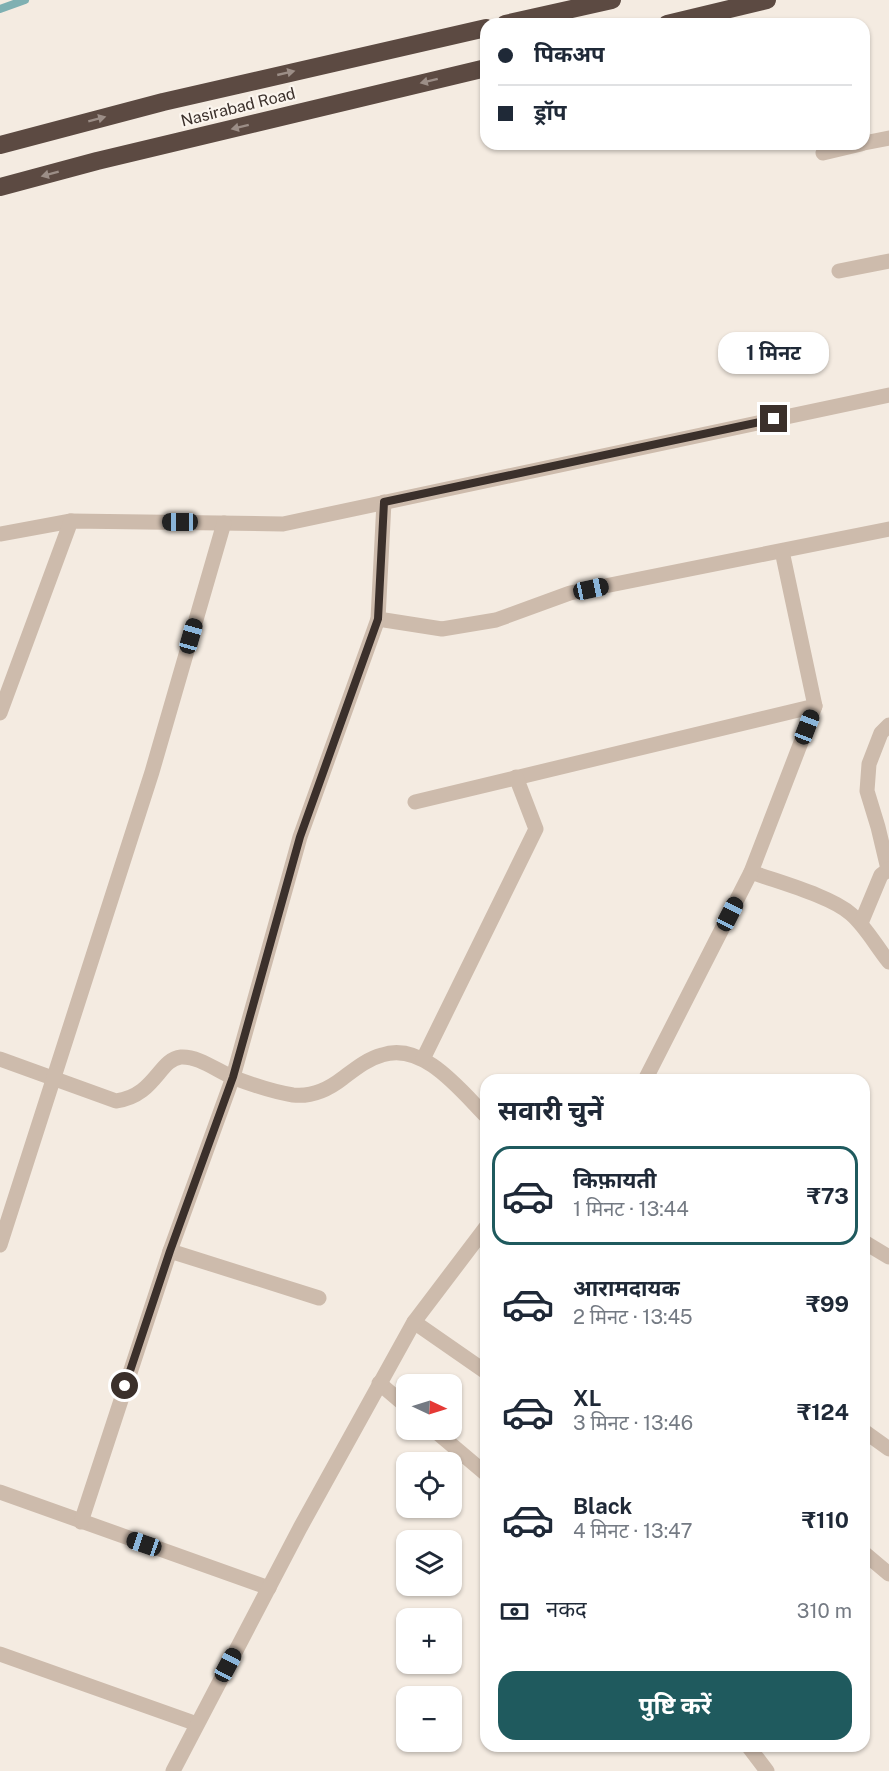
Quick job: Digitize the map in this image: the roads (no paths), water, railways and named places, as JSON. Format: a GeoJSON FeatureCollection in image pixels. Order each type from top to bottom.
{"type":"FeatureCollection","features":[{"type":"Feature","properties":{"kind":"highway"},"geometry":{"type":"LineString","coordinates":[[532,18],[612,0]]}},
{"type":"Feature","properties":{"kind":"highway"},"geometry":{"type":"LineString","coordinates":[[692,18],[767,0]]}},
{"type":"Feature","properties":{"kind":"highway","name":"Nasirabad Road"},"geometry":{"type":"LineString","coordinates":[[0,145],[163,102],[480,29]]}},
{"type":"Feature","properties":{"kind":"highway","name":"Nasirabad Road"},"geometry":{"type":"LineString","coordinates":[[0,187],[97,161],[480,69]]}},
{"type":"Feature","properties":{"kind":"street"},"geometry":{"type":"LineString","coordinates":[[870,142],[889,138]]}},
{"type":"Feature","properties":{"kind":"street"},"geometry":{"type":"LineString","coordinates":[[823,153],[836,150]]}},
{"type":"Feature","properties":{"kind":"street"},"geometry":{"type":"LineString","coordinates":[[839,271],[889,261]]}},
{"type":"Feature","properties":{"kind":"street"},"geometry":{"type":"LineString","coordinates":[[0,534],[71,521],[283,524],[889,395]]}},
{"type":"Feature","properties":{"kind":"street"},"geometry":{"type":"LineString","coordinates":[[81,1522],[170,1251],[233,1077],[300,837],[378,619],[384,502]]}},
{"type":"Feature","properties":{"kind":"street"},"geometry":{"type":"LineString","coordinates":[[0,713],[71,521]]}},
{"type":"Feature","properties":{"kind":"street"},"geometry":{"type":"LineString","coordinates":[[0,1245],[152,772],[224,523]]}},
{"type":"Feature","properties":{"kind":"street"},"geometry":{"type":"LineString","coordinates":[[378,619],[442,629],[496,620],[570,593],[889,530]]}},
{"type":"Feature","properties":{"kind":"street"},"geometry":{"type":"LineString","coordinates":[[648,1074],[752,872],[815,706],[782,551]]}},
{"type":"Feature","properties":{"kind":"street"},"geometry":{"type":"LineString","coordinates":[[415,802],[815,706]]}},
{"type":"Feature","properties":{"kind":"street"},"geometry":{"type":"LineString","coordinates":[[861,923],[881,875],[888,869],[867,791],[869,764],[881,733],[889,725]]}},
{"type":"Feature","properties":{"kind":"street"},"geometry":{"type":"LineString","coordinates":[[423,1059],[536,829],[516,777]]}},
{"type":"Feature","properties":{"kind":"street"},"geometry":{"type":"LineString","coordinates":[[752,872],[828,901],[849,912],[861,923],[889,962]]}},
{"type":"Feature","properties":{"kind":"street"},"geometry":{"type":"LineString","coordinates":[[0,1059],[116,1101],[139,1095],[153,1083],[172,1059],[183,1057],[198,1060],[233,1077],[294,1095],[327,1090],[367,1061],[384,1054],[401,1054],[423,1059],[449,1078],[480,1110]]}},
{"type":"Feature","properties":{"kind":"street"},"geometry":{"type":"LineString","coordinates":[[172,1771],[379,1383],[414,1322],[480,1235]]}},
{"type":"Feature","properties":{"kind":"street"},"geometry":{"type":"LineString","coordinates":[[870,1246],[889,1257]]}},
{"type":"Feature","properties":{"kind":"street"},"geometry":{"type":"LineString","coordinates":[[170,1251],[319,1298]]}},
{"type":"Feature","properties":{"kind":"street"},"geometry":{"type":"LineString","coordinates":[[414,1322],[480,1368]]}},
{"type":"Feature","properties":{"kind":"street"},"geometry":{"type":"LineString","coordinates":[[379,1383],[396,1397]]}},
{"type":"Feature","properties":{"kind":"street"},"geometry":{"type":"LineString","coordinates":[[870,1435],[889,1449]]}},
{"type":"Feature","properties":{"kind":"street"},"geometry":{"type":"LineString","coordinates":[[446,1440],[480,1469]]}},
{"type":"Feature","properties":{"kind":"street"},"geometry":{"type":"LineString","coordinates":[[0,1492],[269,1588]]}},
{"type":"Feature","properties":{"kind":"street"},"geometry":{"type":"LineString","coordinates":[[870,1558],[889,1574]]}},
{"type":"Feature","properties":{"kind":"street"},"geometry":{"type":"LineString","coordinates":[[0,1654],[197,1724]]}},
{"type":"Feature","properties":{"kind":"street"},"geometry":{"type":"LineString","coordinates":[[753,1752],[767,1771]]}},
{"type":"Feature","properties":{"kind":"waterway"},"geometry":{"type":"LineString","coordinates":[[0,9],[25,0]]}}]}
